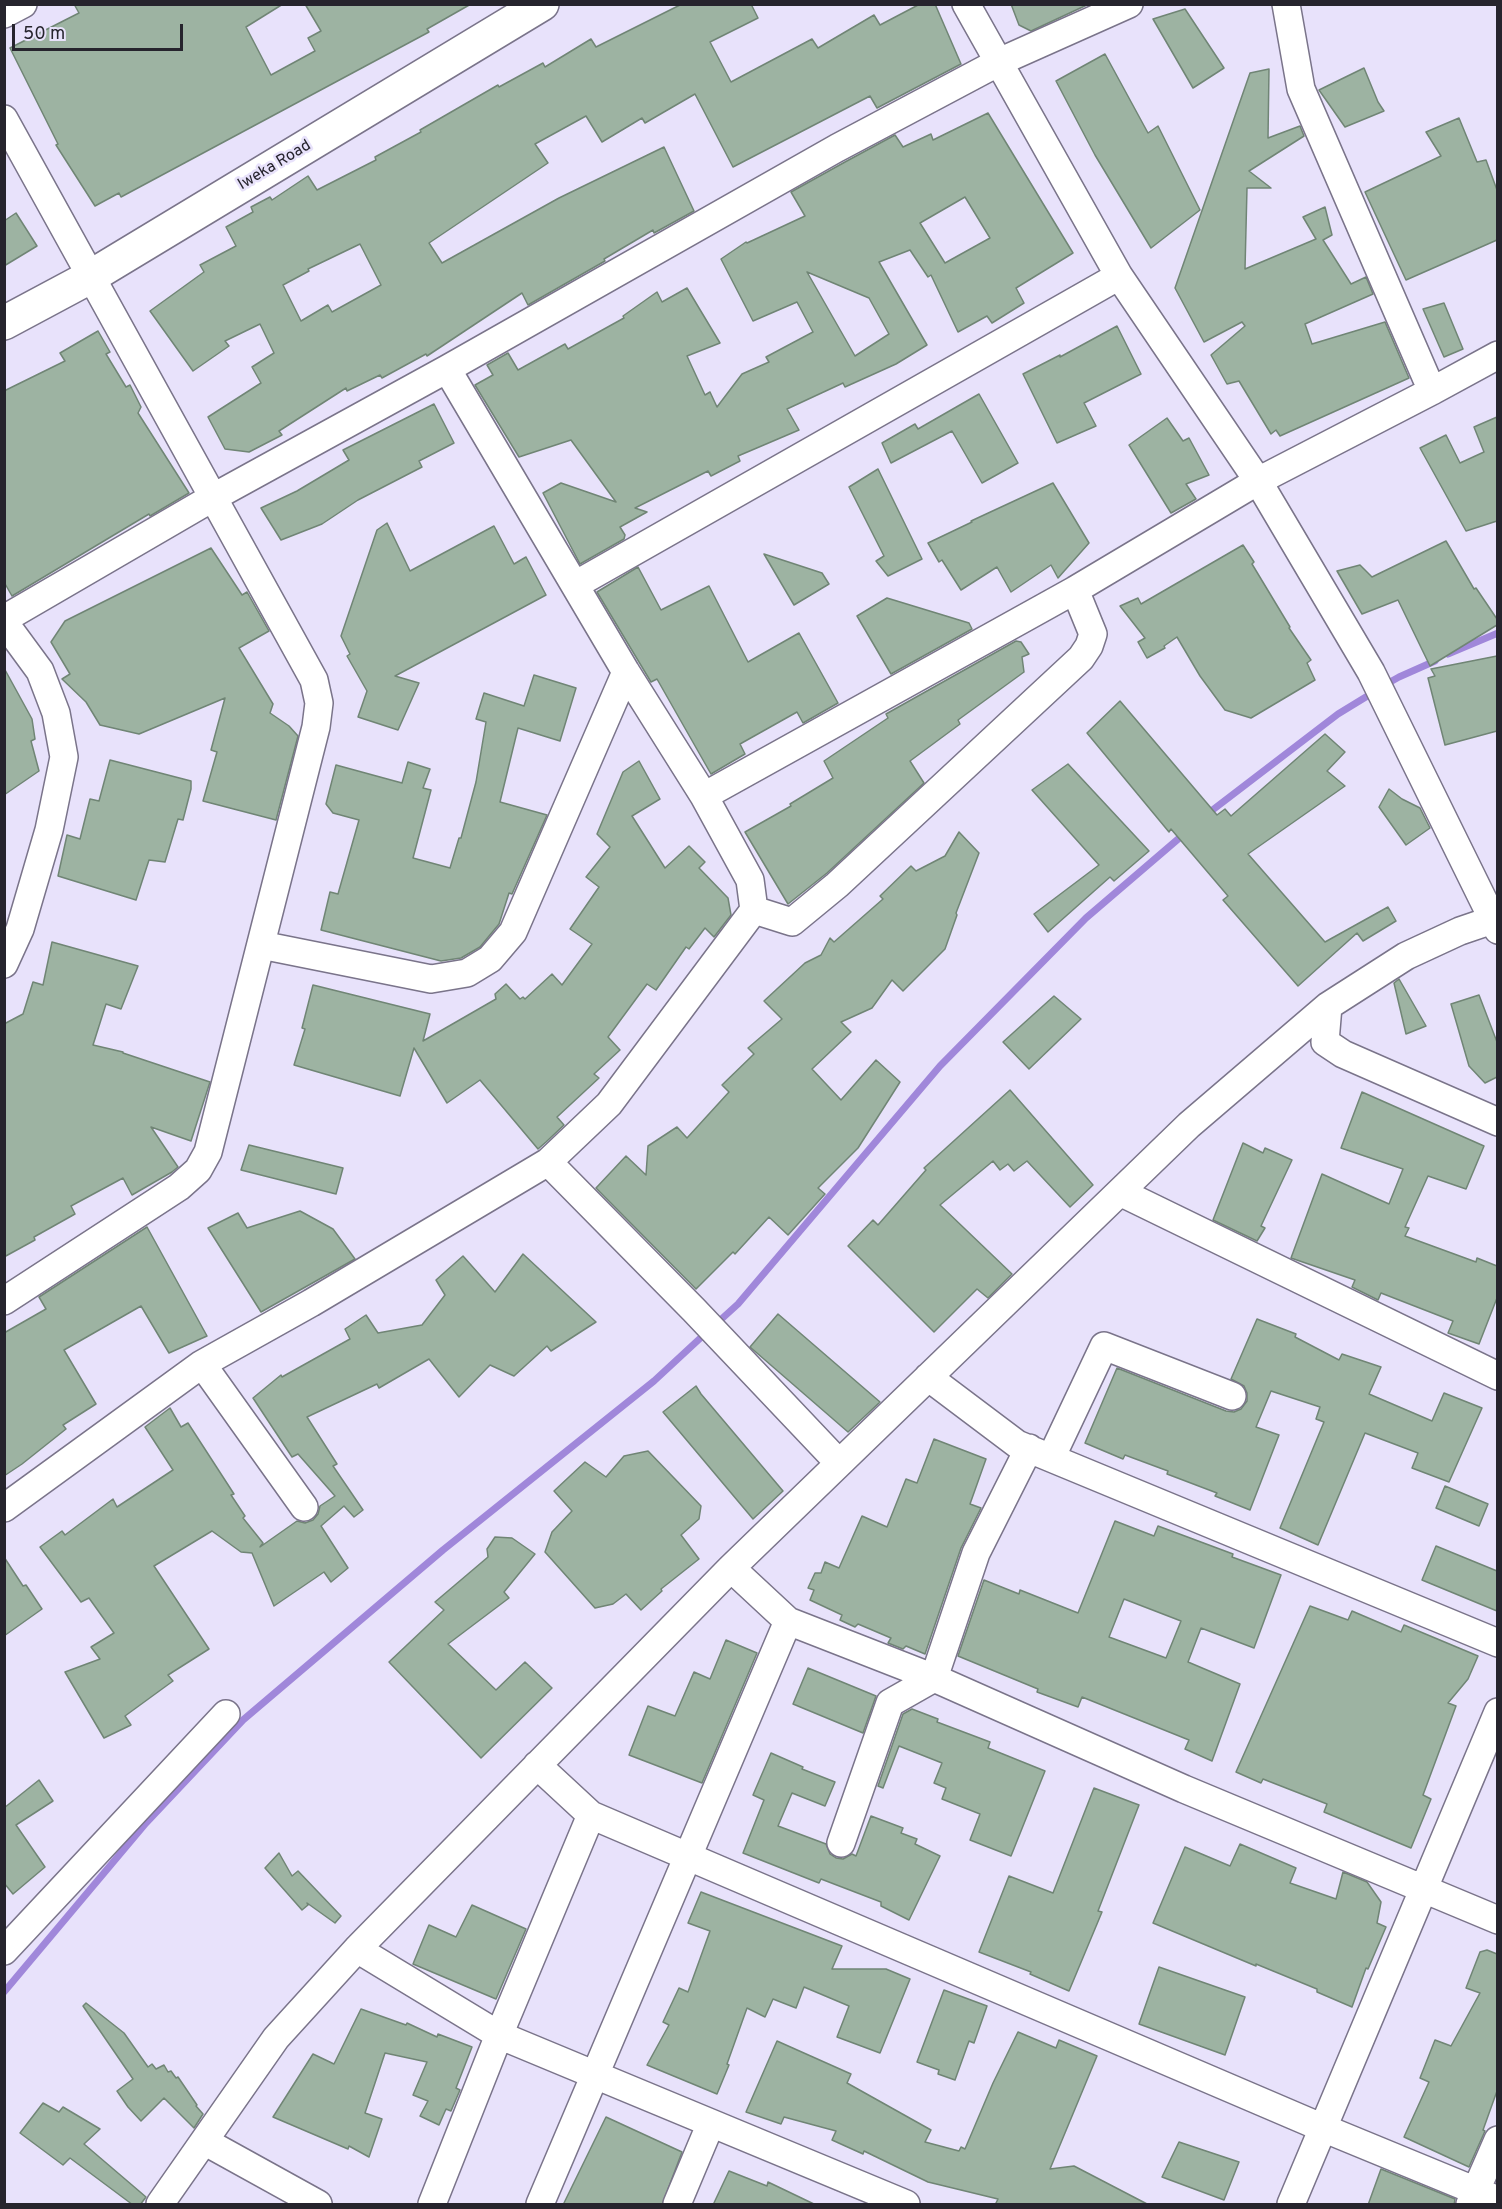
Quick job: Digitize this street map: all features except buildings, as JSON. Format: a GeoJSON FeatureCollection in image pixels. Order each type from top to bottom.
{"type":"FeatureCollection","features":[{"type":"Feature","properties":{"kind":"main road","name":"Iweka Road"},"geometry":{"type":"LineString","coordinates":[[4,323],[90,277],[523,9]]}},
{"type":"Feature","properties":{"kind":"street"},"geometry":{"type":"LineString","coordinates":[[4,14],[23,4]]}},
{"type":"Feature","properties":{"kind":"street"},"geometry":{"type":"LineString","coordinates":[[160,2205],[276,2038],[357,1949],[731,1568],[1189,1125],[1328,1006],[1406,956],[1460,931],[1496,923],[1371,672],[1258,481],[1119,276],[966,4]]}},
{"type":"Feature","properties":{"kind":"street"},"geometry":{"type":"LineString","coordinates":[[4,964],[20,929],[49,830],[64,757],[56,714],[40,671],[4,621],[212,498],[447,369],[827,154],[999,62],[1129,4]]}},
{"type":"Feature","properties":{"kind":"street"},"geometry":{"type":"LineString","coordinates":[[1286,4],[1301,89],[1432,391]]}},
{"type":"Feature","properties":{"kind":"street"},"geometry":{"type":"LineString","coordinates":[[4,119],[314,680],[319,703],[316,727],[208,1152],[198,1170],[179,1187],[4,1301]]}},
{"type":"Feature","properties":{"kind":"street"},"geometry":{"type":"LineString","coordinates":[[575,585],[1119,276]]}},
{"type":"Feature","properties":{"kind":"street"},"geometry":{"type":"LineString","coordinates":[[704,796],[1075,590],[1258,481],[1497,355]]}},
{"type":"Feature","properties":{"kind":"street"},"geometry":{"type":"LineString","coordinates":[[4,1508],[202,1364],[311,1303],[548,1162],[609,1104],[754,910],[750,880],[704,796],[626,672],[447,369]]}},
{"type":"Feature","properties":{"kind":"street"},"geometry":{"type":"LineString","coordinates":[[754,910],[792,922],[837,885],[1081,658],[1093,634],[1075,590]]}},
{"type":"Feature","properties":{"kind":"street"},"geometry":{"type":"LineString","coordinates":[[261,945],[431,979],[467,973],[490,959],[513,932],[626,672]]}},
{"type":"Feature","properties":{"kind":"street"},"geometry":{"type":"LineString","coordinates":[[1328,1006],[1325,1042],[1343,1054],[1497,1122]]}},
{"type":"Feature","properties":{"kind":"street"},"geometry":{"type":"LineString","coordinates":[[548,1162],[694,1310],[839,1463]]}},
{"type":"Feature","properties":{"kind":"street"},"geometry":{"type":"LineString","coordinates":[[1120,1192],[1497,1376]]}},
{"type":"Feature","properties":{"kind":"street"},"geometry":{"type":"LineString","coordinates":[[841,1843],[890,1703],[934,1678],[976,1553],[1040,1453],[1104,1346],[1232,1396]]}},
{"type":"Feature","properties":{"kind":"street"},"geometry":{"type":"LineString","coordinates":[[202,1364],[304,1507]]}},
{"type":"Feature","properties":{"kind":"street"},"geometry":{"type":"LineString","coordinates":[[928,1377],[1017,1444],[1497,1642]]}},
{"type":"Feature","properties":{"kind":"street"},"geometry":{"type":"LineString","coordinates":[[731,1568],[788,1621],[934,1678],[1184,1789],[1497,1920]]}},
{"type":"Feature","properties":{"kind":"street"},"geometry":{"type":"LineString","coordinates":[[540,2205],[788,1621]]}},
{"type":"Feature","properties":{"kind":"street"},"geometry":{"type":"LineString","coordinates":[[1291,2205],[1497,1712]]}},
{"type":"Feature","properties":{"kind":"street"},"geometry":{"type":"LineString","coordinates":[[4,1952],[226,1714]]}},
{"type":"Feature","properties":{"kind":"street"},"geometry":{"type":"LineString","coordinates":[[537,1765],[591,1815],[1323,2128],[1481,2199],[1497,2140]]}},
{"type":"Feature","properties":{"kind":"street"},"geometry":{"type":"LineString","coordinates":[[432,2205],[499,2035],[591,1815]]}},
{"type":"Feature","properties":{"kind":"street"},"geometry":{"type":"LineString","coordinates":[[357,1949],[499,2035],[906,2205]]}},
{"type":"Feature","properties":{"kind":"street"},"geometry":{"type":"LineString","coordinates":[[677,2205],[711,2123]]}},
{"type":"Feature","properties":{"kind":"street"},"geometry":{"type":"LineString","coordinates":[[204,2141],[318,2205]]}},
{"type":"Feature","properties":{"kind":"waterway"},"geometry":{"type":"LineString","coordinates":[[1448,654],[1498,633]]}},
{"type":"Feature","properties":{"kind":"waterway"},"geometry":{"type":"LineString","coordinates":[[1383,686],[1435,661]]}},
{"type":"Feature","properties":{"kind":"waterway"},"geometry":{"type":"LineString","coordinates":[[1206,815],[1338,714],[1374,692]]}},
{"type":"Feature","properties":{"kind":"waterway"},"geometry":{"type":"LineString","coordinates":[[716,1324],[738,1304],[940,1066],[1086,918],[1184,834]]}},
{"type":"Feature","properties":{"kind":"waterway"},"geometry":{"type":"LineString","coordinates":[[4,1992],[146,1823],[243,1720],[443,1550],[654,1381],[708,1331]]}}]}
